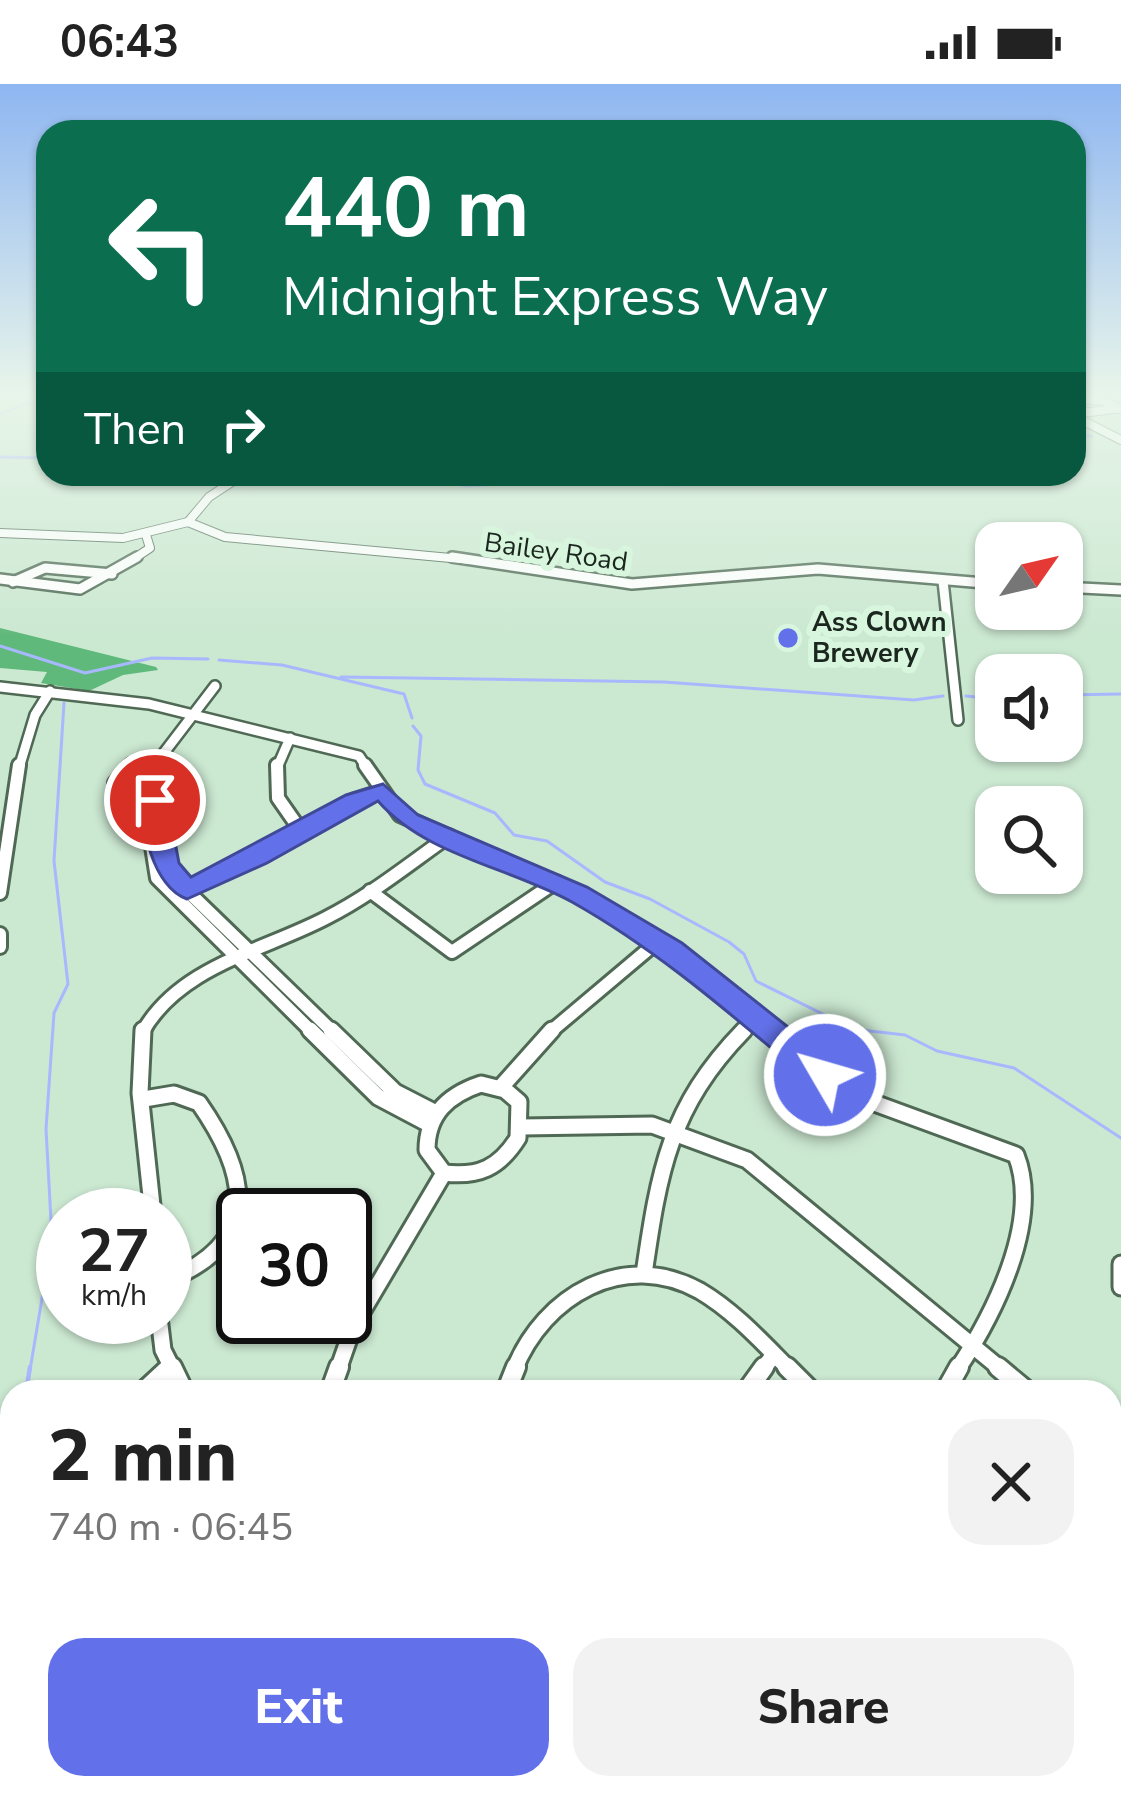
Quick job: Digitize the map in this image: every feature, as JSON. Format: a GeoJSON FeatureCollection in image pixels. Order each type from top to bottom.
{"type":"FeatureCollection","features":[{"type":"Feature","properties":{"kind":"street"},"geometry":{"type":"LineString","coordinates":[[0,533],[146,535],[188,522],[226,486]]}},
{"type":"Feature","properties":{"kind":"street","name":"Bailey Road"},"geometry":{"type":"LineString","coordinates":[[188,522],[225,537],[422,553],[623,584],[818,569],[975,583]]}},
{"type":"Feature","properties":{"kind":"street"},"geometry":{"type":"LineString","coordinates":[[0,579],[76,593],[150,548],[146,535]]}},
{"type":"Feature","properties":{"kind":"street"},"geometry":{"type":"LineString","coordinates":[[13,582],[45,568],[112,574]]}},
{"type":"Feature","properties":{"kind":"street"},"geometry":{"type":"LineString","coordinates":[[943,581],[958,720]]}},
{"type":"Feature","properties":{"kind":"street"},"geometry":{"type":"LineString","coordinates":[[1083,588],[1121,590]]}},
{"type":"Feature","properties":{"kind":"street"},"geometry":{"type":"LineString","coordinates":[[160,758],[189,713],[214,686]]}},
{"type":"Feature","properties":{"kind":"street"},"geometry":{"type":"LineString","coordinates":[[0,688],[189,713],[359,756],[372,768],[400,815],[556,883],[657,942],[858,1097],[1011,1152],[1022,1162],[1024,1204],[974,1344],[952,1380]]}},
{"type":"Feature","properties":{"kind":"street"},"geometry":{"type":"LineString","coordinates":[[0,893],[6,877],[12,788],[38,706],[50,691]]}},
{"type":"Feature","properties":{"kind":"street"},"geometry":{"type":"LineString","coordinates":[[290,738],[278,758],[273,788],[287,818],[301,831]]}},
{"type":"Feature","properties":{"kind":"street"},"geometry":{"type":"LineString","coordinates":[[160,758],[174,772],[165,788],[149,795],[120,790],[116,777],[139,760],[160,758]]}},
{"type":"Feature","properties":{"kind":"street"},"geometry":{"type":"LineString","coordinates":[[180,892],[355,800],[383,791]]}},
{"type":"Feature","properties":{"kind":"street"},"geometry":{"type":"LineString","coordinates":[[149,795],[153,867],[245,955],[378,1096],[432,1118]]}},
{"type":"Feature","properties":{"kind":"street"},"geometry":{"type":"LineString","coordinates":[[151,1188],[140,1041],[149,1017],[182,989],[328,917],[449,836]]}},
{"type":"Feature","properties":{"kind":"street"},"geometry":{"type":"LineString","coordinates":[[370,891],[452,952],[556,883]]}},
{"type":"Feature","properties":{"kind":"street"},"geometry":{"type":"LineString","coordinates":[[0,934],[0,947]]}},
{"type":"Feature","properties":{"kind":"street"},"geometry":{"type":"LineString","coordinates":[[502,1086],[560,1021],[657,942]]}},
{"type":"Feature","properties":{"kind":"street"},"geometry":{"type":"LineString","coordinates":[[644,1274],[669,1130],[700,1072],[753,1020]]}},
{"type":"Feature","properties":{"kind":"street"},"geometry":{"type":"LineString","coordinates":[[502,1086],[516,1096],[522,1127],[513,1149],[489,1170],[466,1177],[444,1173],[427,1150],[432,1118],[467,1088],[502,1086]]}},
{"type":"Feature","properties":{"kind":"street"},"geometry":{"type":"LineString","coordinates":[[144,1100],[174,1094],[200,1103],[242,1198],[238,1221],[224,1248],[192,1266]]}},
{"type":"Feature","properties":{"kind":"street"},"geometry":{"type":"LineString","coordinates":[[522,1127],[622,1122],[669,1130],[747,1160],[1014,1380]]}},
{"type":"Feature","properties":{"kind":"street"},"geometry":{"type":"LineString","coordinates":[[334,1380],[353,1327],[444,1173]]}},
{"type":"Feature","properties":{"kind":"street"},"geometry":{"type":"LineString","coordinates":[[1121,1264],[1121,1287]]}},
{"type":"Feature","properties":{"kind":"street"},"geometry":{"type":"LineString","coordinates":[[511,1380],[531,1332],[568,1295],[587,1283],[644,1274],[696,1289],[799,1380]]}},
{"type":"Feature","properties":{"kind":"street"},"geometry":{"type":"LineString","coordinates":[[165,1344],[177,1380]]}},
{"type":"Feature","properties":{"kind":"street"},"geometry":{"type":"LineString","coordinates":[[755,1380],[773,1356]]}},
{"type":"Feature","properties":{"kind":"street"},"geometry":{"type":"LineString","coordinates":[[156,1380],[170,1367]]}},
{"type":"Feature","properties":{"kind":"green space"},"geometry":{"type":"Polygon","coordinates":[[[0,628],[158,670],[123,675],[89,691],[41,683],[47,672],[0,668],[0,628]]]}},
{"type":"Feature","properties":{"kind":"waterway"},"geometry":{"type":"LineString","coordinates":[[0,646],[85,673],[152,658],[208,659]]}},
{"type":"Feature","properties":{"kind":"waterway"},"geometry":{"type":"LineString","coordinates":[[219,660],[282,665],[404,694],[412,718]]}},
{"type":"Feature","properties":{"kind":"waterway"},"geometry":{"type":"LineString","coordinates":[[341,677],[664,682],[914,700],[943,696]]}},
{"type":"Feature","properties":{"kind":"waterway"},"geometry":{"type":"LineString","coordinates":[[1083,695],[1121,694]]}},
{"type":"Feature","properties":{"kind":"waterway"},"geometry":{"type":"LineString","coordinates":[[966,696],[975,697]]}},
{"type":"Feature","properties":{"kind":"waterway"},"geometry":{"type":"LineString","coordinates":[[30,1370],[52,1239],[46,1129],[54,1013],[68,984],[54,861],[64,703]]}},
{"type":"Feature","properties":{"kind":"waterway"},"geometry":{"type":"LineString","coordinates":[[413,726],[421,736],[418,770],[425,784],[495,813],[514,835],[547,841],[605,882],[650,899],[729,942],[744,954],[756,981],[853,1029],[905,1035],[937,1051],[1014,1068],[1121,1138]]}},
{"type":"Feature","properties":{"kind":"waterway"},"geometry":{"type":"LineString","coordinates":[[28,1380],[30,1367]]}},
{"type":"Feature","properties":{"kind":"place","name":"Ass Clown Brewery"},"geometry":{"type":"Point","coordinates":[788,638]}},
{"type":"Feature","properties":{"kind":"route"},"geometry":{"type":"LineString","coordinates":[[155,800],[167,866],[187,890],[355,800],[383,791],[409,821],[578,893],[672,951],[825,1075]]}}]}
